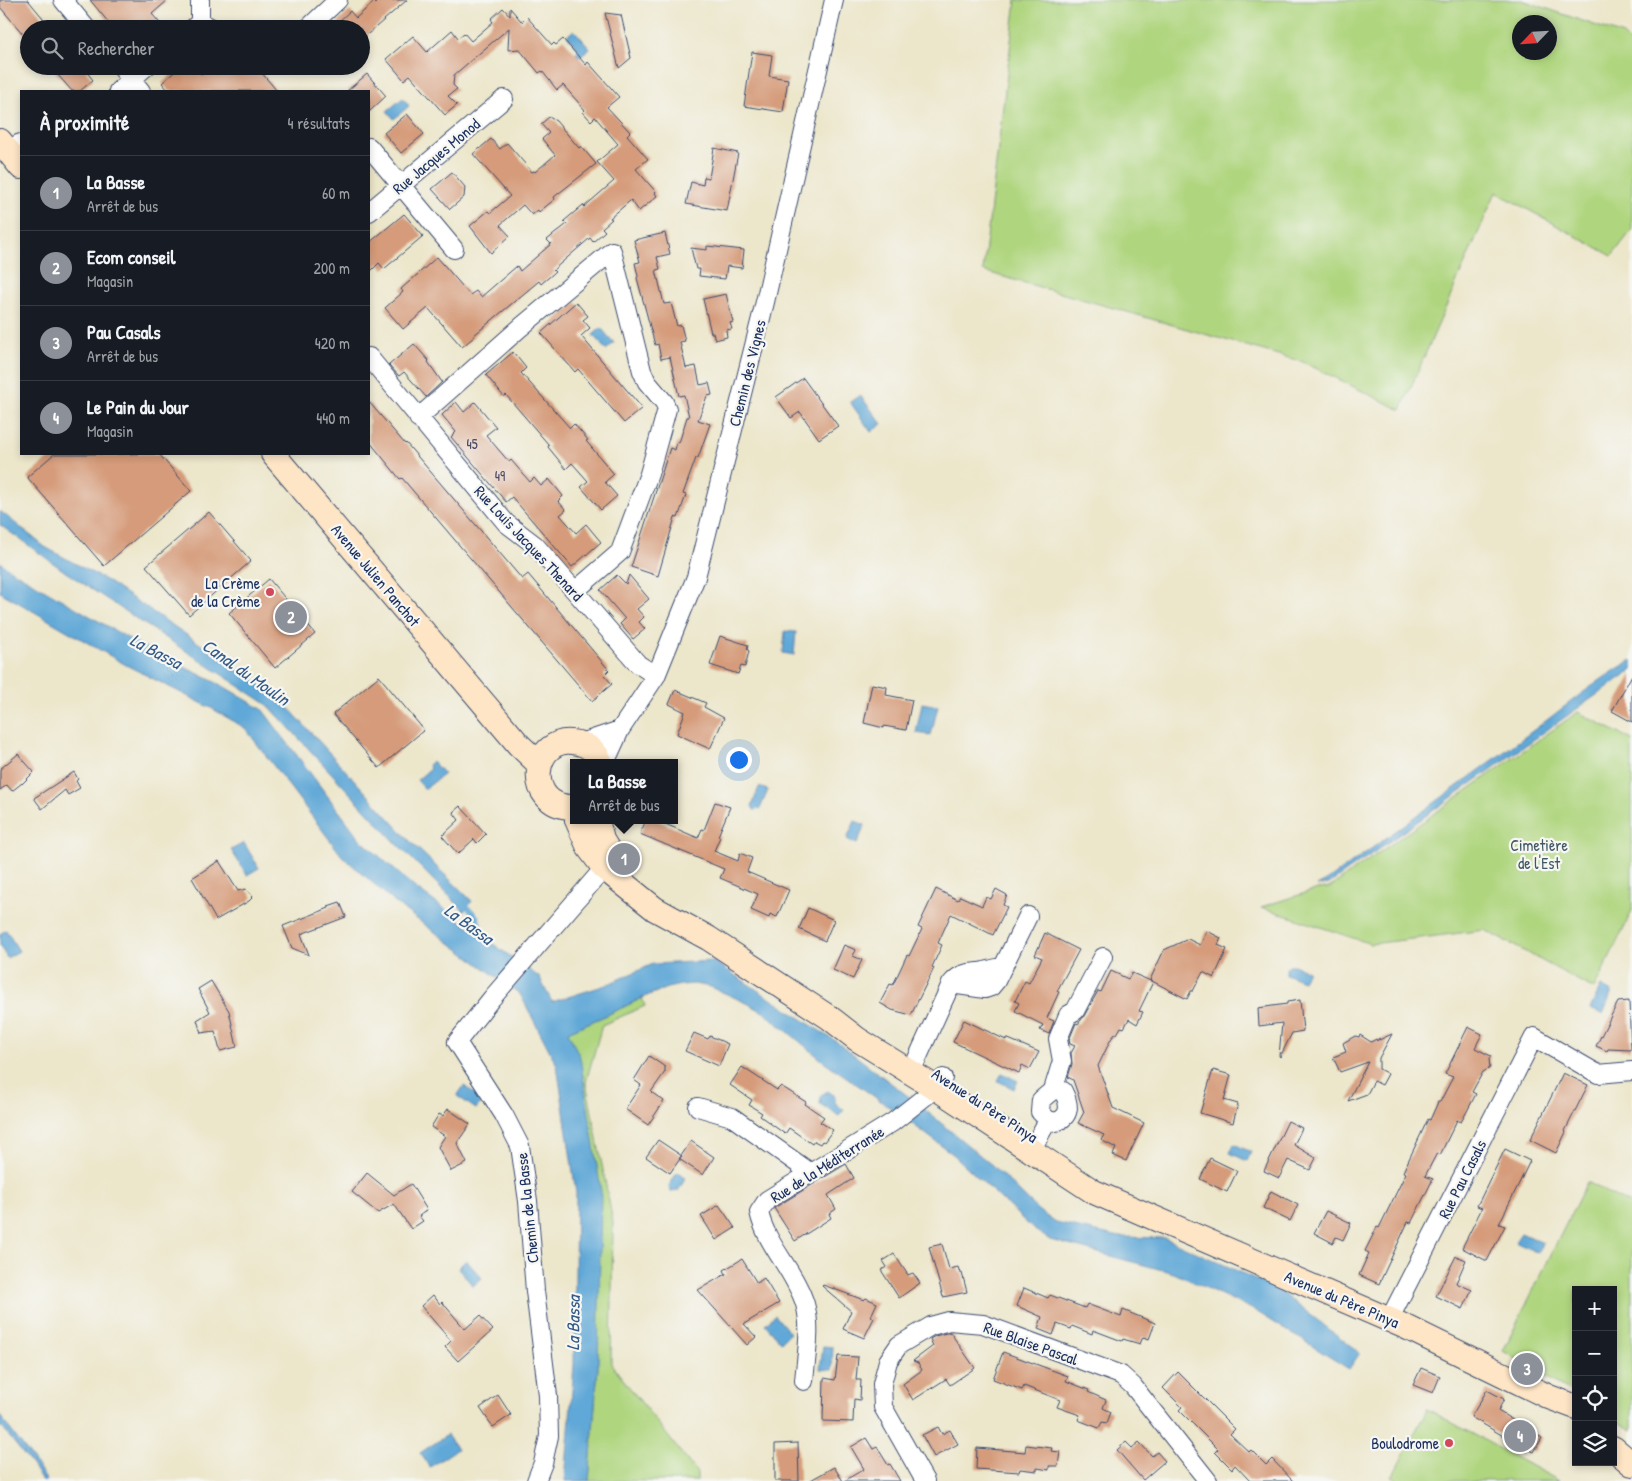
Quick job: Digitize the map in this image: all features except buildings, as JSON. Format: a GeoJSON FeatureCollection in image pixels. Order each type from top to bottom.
{"type":"FeatureCollection","features":[{"type":"Feature","properties":{"kind":"main road"},"geometry":{"type":"LineString","coordinates":[[0,124],[16,149]]}},
{"type":"Feature","properties":{"kind":"main road","name":"Avenue Julien Panchot"},"geometry":{"type":"LineString","coordinates":[[274,455],[480,697],[526,735],[544,757]]}},
{"type":"Feature","properties":{"kind":"main road"},"geometry":{"type":"LineString","coordinates":[[570,810],[552,802],[539,785],[538,775],[544,757],[556,745],[564,742],[573,742],[591,749],[600,759]]}},
{"type":"Feature","properties":{"kind":"main road","name":"Avenue du Père Pinya"},"geometry":{"type":"LineString","coordinates":[[579,824],[589,848],[609,863],[624,870],[708,938],[830,1018],[857,1039],[914,1066],[935,1087],[1039,1136],[1094,1192],[1390,1320],[1549,1397],[1572,1406]]}},
{"type":"Feature","properties":{"kind":"main road","name":"Avenue du Père Pinya"},"geometry":{"type":"LineString","coordinates":[[598,824],[609,863]]}},
{"type":"Feature","properties":{"kind":"main road","name":"Avenue du Père Pinya"},"geometry":{"type":"LineString","coordinates":[[1549,1397],[1572,1417]]}},
{"type":"Feature","properties":{"kind":"main road"},"geometry":{"type":"LineString","coordinates":[[1617,1435],[1632,1447]]}},
{"type":"Feature","properties":{"kind":"main road"},"geometry":{"type":"LineString","coordinates":[[1617,1451],[1632,1464]]}},
{"type":"Feature","properties":{"kind":"street"},"geometry":{"type":"LineString","coordinates":[[63,0],[80,20]]}},
{"type":"Feature","properties":{"kind":"street"},"geometry":{"type":"LineString","coordinates":[[200,0],[202,20]]}},
{"type":"Feature","properties":{"kind":"street"},"geometry":{"type":"LineString","coordinates":[[317,20],[338,0]]}},
{"type":"Feature","properties":{"kind":"street","name":"Chemin des Vignes"},"geometry":{"type":"LineString","coordinates":[[607,759],[620,730],[656,676],[696,576],[765,302],[834,0]]}},
{"type":"Feature","properties":{"kind":"street"},"geometry":{"type":"LineString","coordinates":[[121,90],[136,85],[128,75]]}},
{"type":"Feature","properties":{"kind":"street","name":"Rue Jacques Monod"},"geometry":{"type":"LineString","coordinates":[[370,211],[504,99]]}},
{"type":"Feature","properties":{"kind":"street"},"geometry":{"type":"LineString","coordinates":[[370,148],[454,249]]}},
{"type":"Feature","properties":{"kind":"street"},"geometry":{"type":"LineString","coordinates":[[418,418],[521,327],[612,251],[642,371],[647,382],[664,402],[667,409],[649,474],[620,552],[575,591]]}},
{"type":"Feature","properties":{"kind":"street","name":"Rue Louis Jacques Thenard"},"geometry":{"type":"LineString","coordinates":[[370,358],[506,523],[535,545],[638,664],[656,676]]}},
{"type":"Feature","properties":{"kind":"street"},"geometry":{"type":"LineString","coordinates":[[581,744],[620,730]]}},
{"type":"Feature","properties":{"kind":"street","name":"Chemin de la Basse"},"geometry":{"type":"LineString","coordinates":[[536,1481],[543,1463],[549,1436],[548,1396],[535,1291],[528,1201],[520,1146],[504,1115],[457,1042],[492,998],[609,863]]}},
{"type":"Feature","properties":{"kind":"street"},"geometry":{"type":"LineString","coordinates":[[914,1066],[952,984],[985,989],[991,987],[1004,966],[1028,916]]}},
{"type":"Feature","properties":{"kind":"street"},"geometry":{"type":"LineString","coordinates":[[1039,1136],[1041,1100],[1053,1090],[1062,1061],[1058,1039],[1068,1015],[1075,1011],[1104,957]]}},
{"type":"Feature","properties":{"kind":"street","name":"Rue Pau Casals"},"geometry":{"type":"LineString","coordinates":[[1390,1320],[1534,1037],[1598,1074],[1632,1071]]}},
{"type":"Feature","properties":{"kind":"street","name":"Rue de la Méditerranée"},"geometry":{"type":"LineString","coordinates":[[804,1381],[808,1327],[805,1304],[793,1278],[761,1224],[758,1212],[767,1200],[893,1122],[935,1087]]}},
{"type":"Feature","properties":{"kind":"street"},"geometry":{"type":"LineString","coordinates":[[698,1107],[732,1117],[811,1174]]}},
{"type":"Feature","properties":{"kind":"street","name":"Rue Blaise Pascal"},"geometry":{"type":"LineString","coordinates":[[925,1481],[883,1407],[882,1384],[888,1361],[899,1345],[931,1326],[949,1321],[983,1324],[1120,1375],[1133,1386],[1208,1481]]}},
{"type":"Feature","properties":{"kind":"green space"},"geometry":{"type":"Polygon","coordinates":[[[1016,0],[1522,0],[1623,35],[1632,44],[1632,230],[1612,256],[1496,192],[1401,410],[1303,362],[983,271],[1016,0]]]}},
{"type":"Feature","properties":{"kind":"green space","name":"Cimetière de l'Est"},"geometry":{"type":"Polygon","coordinates":[[[1578,712],[1632,740],[1632,911],[1594,989],[1485,930],[1371,944],[1261,907],[1318,889],[1329,888],[1578,712]]]}},
{"type":"Feature","properties":{"kind":"green space"},"geometry":{"type":"Polygon","coordinates":[[[642,998],[645,1006],[602,1025],[586,1082],[613,1222],[611,1364],[697,1473],[697,1481],[589,1481],[598,1367],[567,1032],[642,998]]]}},
{"type":"Feature","properties":{"kind":"green space"},"geometry":{"type":"Polygon","coordinates":[[[1587,1182],[1632,1205],[1632,1430],[1617,1421],[1617,1286],[1572,1286],[1572,1393],[1503,1351],[1587,1182]]]}},
{"type":"Feature","properties":{"kind":"green space","name":"Boulodrome"},"geometry":{"type":"Polygon","coordinates":[[[1427,1409],[1559,1481],[1399,1481],[1392,1477],[1427,1409]]]}},
{"type":"Feature","properties":{"kind":"water"},"geometry":{"type":"Polygon","coordinates":[[[574,30],[590,48],[579,57],[576,53],[579,50],[567,36],[574,30]]]}},
{"type":"Feature","properties":{"kind":"water"},"geometry":{"type":"Polygon","coordinates":[[[403,98],[409,106],[394,119],[387,111],[403,98]]]}},
{"type":"Feature","properties":{"kind":"water"},"geometry":{"type":"Polygon","coordinates":[[[601,328],[614,343],[606,350],[593,335],[601,328]]]}},
{"type":"Feature","properties":{"kind":"water"},"geometry":{"type":"Polygon","coordinates":[[[860,395],[882,424],[871,432],[850,402],[860,395]]]}},
{"type":"Feature","properties":{"kind":"water"},"geometry":{"type":"Polygon","coordinates":[[[0,511],[45,547],[107,581],[286,702],[285,704],[409,840],[472,901],[464,911],[398,845],[268,705],[67,573],[0,525],[0,511]]]}},
{"type":"Feature","properties":{"kind":"water"},"geometry":{"type":"Polygon","coordinates":[[[0,562],[138,644],[223,686],[262,709],[360,839],[414,887],[539,977],[552,1002],[606,985],[653,964],[713,961],[840,1044],[913,1100],[993,1166],[1039,1211],[1056,1223],[1120,1237],[1165,1238],[1277,1289],[1360,1353],[1349,1369],[1254,1310],[1174,1273],[1050,1240],[1033,1229],[954,1155],[822,1060],[765,1013],[711,987],[694,984],[681,985],[649,995],[568,1032],[580,1057],[601,1191],[598,1367],[589,1481],[565,1481],[574,1365],[576,1193],[557,1065],[520,994],[399,906],[342,856],[245,728],[211,708],[126,665],[0,592],[0,562]]]}},
{"type":"Feature","properties":{"kind":"water"},"geometry":{"type":"Polygon","coordinates":[[[785,631],[796,632],[794,655],[783,653],[785,631]]]}},
{"type":"Feature","properties":{"kind":"water"},"geometry":{"type":"Polygon","coordinates":[[[1632,660],[1632,670],[1329,884],[1317,886],[1426,809],[1590,687],[1632,660]]]}},
{"type":"Feature","properties":{"kind":"water"},"geometry":{"type":"Polygon","coordinates":[[[922,703],[938,706],[931,735],[916,733],[922,703]]]}},
{"type":"Feature","properties":{"kind":"water"},"geometry":{"type":"Polygon","coordinates":[[[432,761],[444,774],[425,789],[417,780],[430,769],[428,765],[432,761]]]}},
{"type":"Feature","properties":{"kind":"water"},"geometry":{"type":"Polygon","coordinates":[[[759,787],[768,790],[760,809],[754,810],[752,806],[759,787]]]}},
{"type":"Feature","properties":{"kind":"water"},"geometry":{"type":"Polygon","coordinates":[[[855,821],[865,825],[857,844],[847,839],[855,821]]]}},
{"type":"Feature","properties":{"kind":"water"},"geometry":{"type":"Polygon","coordinates":[[[244,843],[259,868],[247,875],[231,850],[244,843]]]}},
{"type":"Feature","properties":{"kind":"water"},"geometry":{"type":"Polygon","coordinates":[[[6,930],[19,951],[7,958],[0,946],[0,934],[6,930]]]}},
{"type":"Feature","properties":{"kind":"water"},"geometry":{"type":"Polygon","coordinates":[[[1289,965],[1294,965],[1308,971],[1303,981],[1286,974],[1286,968],[1289,965]]]}},
{"type":"Feature","properties":{"kind":"water"},"geometry":{"type":"Polygon","coordinates":[[[1601,986],[1612,992],[1603,1014],[1590,1009],[1601,986]]]}},
{"type":"Feature","properties":{"kind":"water"},"geometry":{"type":"Polygon","coordinates":[[[1002,1073],[1018,1081],[1014,1089],[998,1081],[1002,1073]]]}},
{"type":"Feature","properties":{"kind":"water"},"geometry":{"type":"Polygon","coordinates":[[[464,1086],[483,1099],[476,1109],[457,1096],[464,1086]]]}},
{"type":"Feature","properties":{"kind":"water"},"geometry":{"type":"Polygon","coordinates":[[[828,1091],[835,1096],[835,1103],[844,1110],[839,1116],[820,1104],[821,1095],[828,1091]]]}},
{"type":"Feature","properties":{"kind":"water"},"geometry":{"type":"Polygon","coordinates":[[[1234,1144],[1251,1152],[1247,1161],[1230,1153],[1234,1144]]]}},
{"type":"Feature","properties":{"kind":"water"},"geometry":{"type":"Polygon","coordinates":[[[680,1173],[685,1179],[678,1191],[671,1192],[669,1186],[676,1174],[680,1173]]]}},
{"type":"Feature","properties":{"kind":"water"},"geometry":{"type":"Polygon","coordinates":[[[1521,1233],[1543,1243],[1538,1253],[1515,1242],[1521,1233]]]}},
{"type":"Feature","properties":{"kind":"water"},"geometry":{"type":"Polygon","coordinates":[[[466,1260],[482,1278],[473,1286],[458,1268],[466,1260]]]}},
{"type":"Feature","properties":{"kind":"water"},"geometry":{"type":"Polygon","coordinates":[[[775,1315],[790,1333],[781,1342],[765,1324],[775,1315]]]}},
{"type":"Feature","properties":{"kind":"water"},"geometry":{"type":"Polygon","coordinates":[[[823,1346],[833,1347],[832,1370],[820,1369],[823,1346]]]}},
{"type":"Feature","properties":{"kind":"water"},"geometry":{"type":"Polygon","coordinates":[[[0,1416],[47,1481],[42,1481],[32,1465],[0,1425],[0,1416]]]}},
{"type":"Feature","properties":{"kind":"water"},"geometry":{"type":"Polygon","coordinates":[[[447,1435],[457,1449],[430,1467],[420,1453],[447,1435]]]}},
{"type":"Feature","properties":{"kind":"waterway","name":"Canal du Moulin"},"geometry":{"type":"LineString","coordinates":[[464,903],[477,917],[485,943]]}},
{"type":"Feature","properties":{"kind":"place","name":"La Crème de la Crème"},"geometry":{"type":"Point","coordinates":[270,592]}},
{"type":"Feature","properties":{"kind":"place","name":"Ecom conseil"},"geometry":{"type":"Point","coordinates":[291,617]}},
{"type":"Feature","properties":{"kind":"place","name":"La Basse"},"geometry":{"type":"Point","coordinates":[624,859]}},
{"type":"Feature","properties":{"kind":"place","name":"Pau Casals"},"geometry":{"type":"Point","coordinates":[1527,1369]}},
{"type":"Feature","properties":{"kind":"place","name":"Le Pain du Jour"},"geometry":{"type":"Point","coordinates":[1520,1436]}},
{"type":"Feature","properties":{"kind":"place","name":"Boulodrome"},"geometry":{"type":"Point","coordinates":[1449,1443]}},
{"type":"Feature","properties":{"kind":"water label","name":"La Bassa"},"geometry":{"type":"Point","coordinates":[156,651]}},
{"type":"Feature","properties":{"kind":"water label","name":"La Bassa"},"geometry":{"type":"Point","coordinates":[469,924]}},
{"type":"Feature","properties":{"kind":"water label","name":"La Bassa"},"geometry":{"type":"Point","coordinates":[573,1323]}}]}
